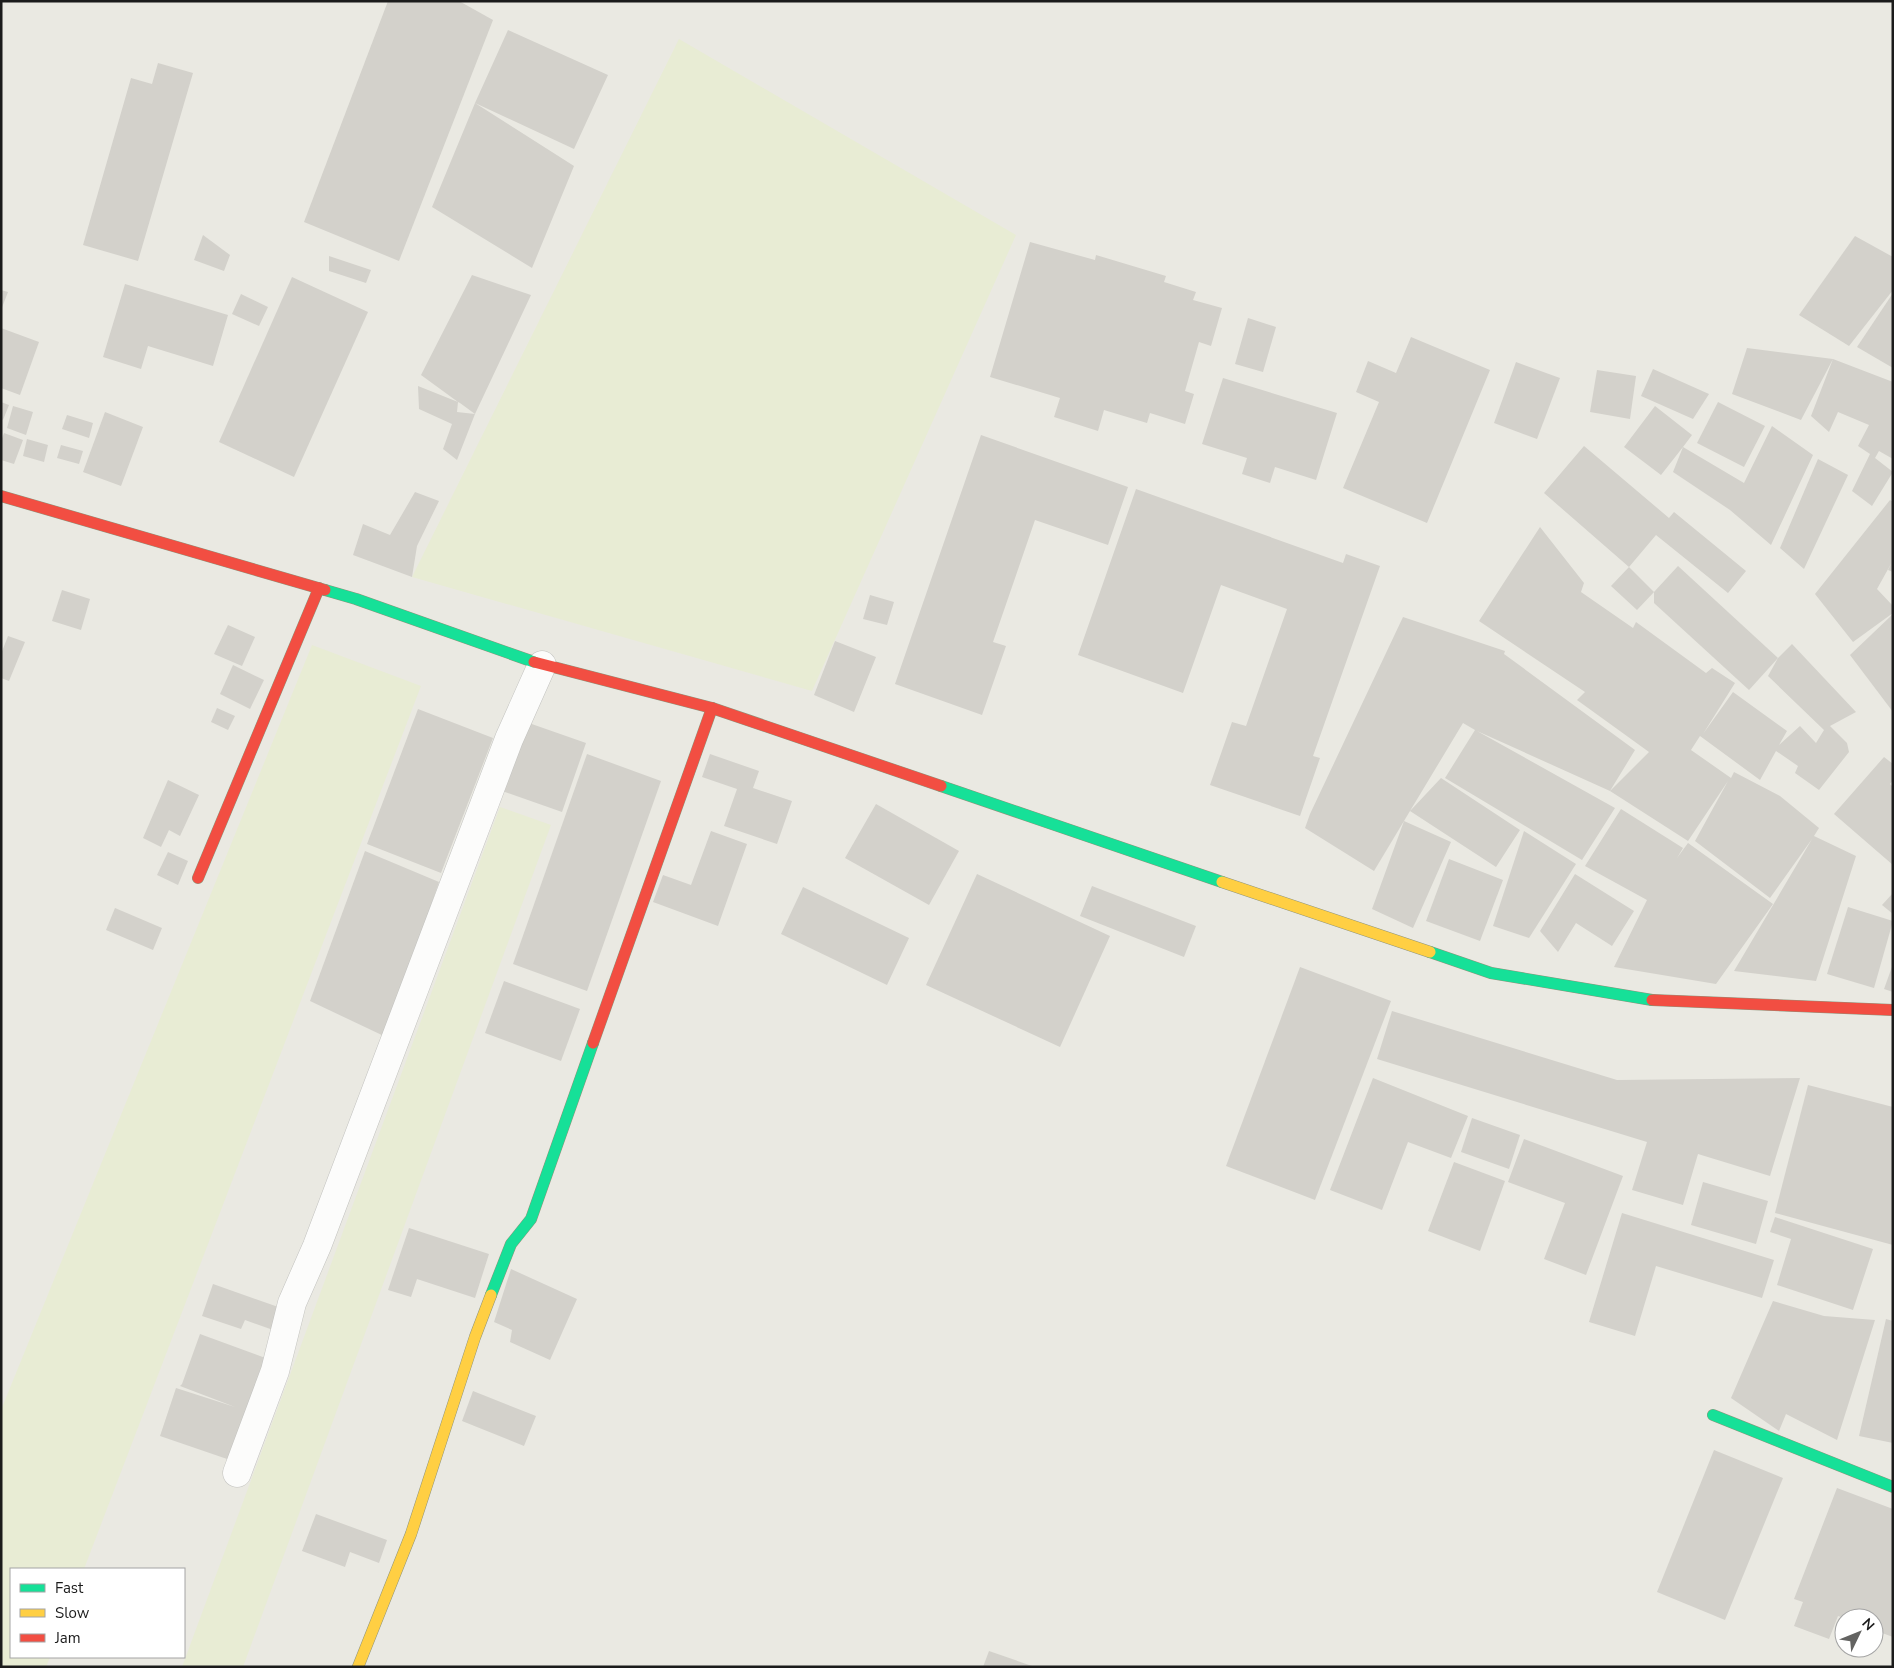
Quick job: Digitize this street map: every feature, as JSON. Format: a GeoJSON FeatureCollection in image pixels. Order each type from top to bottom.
{"type":"FeatureCollection","features":[{"type":"Feature","properties":{"kind":"main road"},"geometry":{"type":"LineString","coordinates":[[1,496],[356,599],[542,665],[712,708],[1491,973],[1656,1001],[1893,1010]]}},
{"type":"Feature","properties":{"kind":"main road"},"geometry":{"type":"LineString","coordinates":[[198,878],[319,588]]}},
{"type":"Feature","properties":{"kind":"main road"},"geometry":{"type":"LineString","coordinates":[[358,1667],[411,1534],[475,1337],[511,1244],[531,1219],[712,708]]}},
{"type":"Feature","properties":{"kind":"main road"},"geometry":{"type":"LineString","coordinates":[[1713,1415],[1893,1487]]}},
{"type":"Feature","properties":{"kind":"street"},"geometry":{"type":"LineString","coordinates":[[237,1473],[275,1371],[292,1303],[317,1246],[506,748],[542,665]]}},
{"type":"Feature","properties":{"kind":"green space"},"geometry":{"type":"Polygon","coordinates":[[[679,39],[1016,235],[812,691],[412,577],[679,39]]]}},
{"type":"Feature","properties":{"kind":"green space"},"geometry":{"type":"Polygon","coordinates":[[[312,645],[421,686],[84,1568],[10,1568],[10,1658],[50,1658],[46,1667],[1,1667],[1,1410],[312,645]]]}},
{"type":"Feature","properties":{"kind":"green space"},"geometry":{"type":"Polygon","coordinates":[[[500,807],[551,825],[243,1667],[182,1667],[500,807]]]}},
{"type":"Feature","properties":{"kind":"building"},"geometry":{"type":"Polygon","coordinates":[[[388,1],[459,1],[493,20],[399,261],[304,222],[388,1]]]}},
{"type":"Feature","properties":{"kind":"building"},"geometry":{"type":"Polygon","coordinates":[[[508,30],[608,75],[574,149],[475,103],[508,30]]]}},
{"type":"Feature","properties":{"kind":"building"},"geometry":{"type":"Polygon","coordinates":[[[158,63],[193,73],[138,261],[83,245],[131,78],[152,84],[158,63]]]}},
{"type":"Feature","properties":{"kind":"building"},"geometry":{"type":"Polygon","coordinates":[[[475,103],[574,166],[532,268],[432,207],[475,103]]]}},
{"type":"Feature","properties":{"kind":"building"},"geometry":{"type":"Polygon","coordinates":[[[203,235],[230,255],[224,271],[194,260],[203,235]]]}},
{"type":"Feature","properties":{"kind":"building"},"geometry":{"type":"Polygon","coordinates":[[[1855,236],[1893,257],[1893,290],[1849,346],[1799,315],[1855,236]]]}},
{"type":"Feature","properties":{"kind":"building"},"geometry":{"type":"Polygon","coordinates":[[[1030,242],[1095,260],[1096,255],[1166,276],[1164,282],[1196,292],[1193,300],[1222,308],[1211,346],[1199,342],[1185,391],[1194,394],[1185,424],[1150,413],[1147,423],[1104,410],[1098,431],[1054,417],[1060,398],[990,377],[1030,242]]]}},
{"type":"Feature","properties":{"kind":"building"},"geometry":{"type":"Polygon","coordinates":[[[329,256],[371,270],[366,283],[329,271],[329,256]]]}},
{"type":"Feature","properties":{"kind":"building"},"geometry":{"type":"Polygon","coordinates":[[[472,275],[531,295],[475,414],[421,375],[472,275]]]}},
{"type":"Feature","properties":{"kind":"building"},"geometry":{"type":"Polygon","coordinates":[[[292,277],[368,312],[294,477],[219,442],[292,277]]]}},
{"type":"Feature","properties":{"kind":"building"},"geometry":{"type":"Polygon","coordinates":[[[125,284],[228,315],[213,366],[148,346],[141,369],[103,357],[125,284]]]}},
{"type":"Feature","properties":{"kind":"building"},"geometry":{"type":"Polygon","coordinates":[[[1,290],[8,292],[1,310],[1,290]]]}},
{"type":"Feature","properties":{"kind":"building"},"geometry":{"type":"Polygon","coordinates":[[[1893,293],[1893,368],[1857,347],[1893,293]]]}},
{"type":"Feature","properties":{"kind":"building"},"geometry":{"type":"Polygon","coordinates":[[[241,294],[268,307],[259,326],[232,314],[241,294]]]}},
{"type":"Feature","properties":{"kind":"building"},"geometry":{"type":"Polygon","coordinates":[[[1248,318],[1276,327],[1263,372],[1235,364],[1248,318]]]}},
{"type":"Feature","properties":{"kind":"building"},"geometry":{"type":"Polygon","coordinates":[[[1,328],[39,342],[20,395],[1,388],[1,328]]]}},
{"type":"Feature","properties":{"kind":"building"},"geometry":{"type":"Polygon","coordinates":[[[1411,337],[1490,370],[1427,523],[1343,488],[1379,402],[1356,392],[1368,361],[1396,373],[1411,337]]]}},
{"type":"Feature","properties":{"kind":"building"},"geometry":{"type":"Polygon","coordinates":[[[1747,348],[1833,359],[1801,420],[1732,394],[1747,348]]]}},
{"type":"Feature","properties":{"kind":"building"},"geometry":{"type":"Polygon","coordinates":[[[1833,359],[1893,382],[1893,459],[1879,451],[1875,458],[1893,472],[1872,506],[1852,491],[1870,454],[1858,446],[1869,425],[1838,412],[1829,432],[1811,416],[1833,359]]]}},
{"type":"Feature","properties":{"kind":"building"},"geometry":{"type":"Polygon","coordinates":[[[1516,362],[1560,378],[1537,439],[1494,423],[1516,362]]]}},
{"type":"Feature","properties":{"kind":"building"},"geometry":{"type":"Polygon","coordinates":[[[1653,369],[1709,394],[1693,419],[1641,396],[1653,369]]]}},
{"type":"Feature","properties":{"kind":"building"},"geometry":{"type":"Polygon","coordinates":[[[1597,370],[1636,376],[1630,419],[1590,412],[1597,370]]]}},
{"type":"Feature","properties":{"kind":"building"},"geometry":{"type":"Polygon","coordinates":[[[1223,378],[1337,413],[1316,480],[1275,467],[1270,483],[1242,474],[1247,458],[1202,444],[1223,378]]]}},
{"type":"Feature","properties":{"kind":"building"},"geometry":{"type":"Polygon","coordinates":[[[418,386],[458,402],[457,412],[475,414],[457,460],[443,449],[452,424],[419,409],[418,386]]]}},
{"type":"Feature","properties":{"kind":"building"},"geometry":{"type":"Polygon","coordinates":[[[1,402],[9,405],[3,420],[1,419],[1,402]]]}},
{"type":"Feature","properties":{"kind":"building"},"geometry":{"type":"Polygon","coordinates":[[[1718,402],[1765,426],[1744,467],[1697,443],[1718,402]]]}},
{"type":"Feature","properties":{"kind":"building"},"geometry":{"type":"Polygon","coordinates":[[[13,406],[33,412],[26,435],[7,428],[13,406]]]}},
{"type":"Feature","properties":{"kind":"building"},"geometry":{"type":"Polygon","coordinates":[[[1655,406],[1692,435],[1661,475],[1624,447],[1655,406]]]}},
{"type":"Feature","properties":{"kind":"building"},"geometry":{"type":"Polygon","coordinates":[[[105,412],[143,427],[121,486],[83,472],[105,412]]]}},
{"type":"Feature","properties":{"kind":"building"},"geometry":{"type":"Polygon","coordinates":[[[67,415],[93,423],[89,438],[62,429],[67,415]]]}},
{"type":"Feature","properties":{"kind":"building"},"geometry":{"type":"Polygon","coordinates":[[[1772,426],[1813,455],[1771,545],[1730,510],[1673,472],[1683,447],[1744,483],[1772,426]]]}},
{"type":"Feature","properties":{"kind":"building"},"geometry":{"type":"Polygon","coordinates":[[[4,433],[23,440],[14,464],[1,460],[1,441],[4,433]]]}},
{"type":"Feature","properties":{"kind":"building"},"geometry":{"type":"Polygon","coordinates":[[[981,435],[1128,487],[1108,545],[1035,520],[993,642],[1006,646],[982,715],[895,684],[981,435]]]}},
{"type":"Feature","properties":{"kind":"building"},"geometry":{"type":"Polygon","coordinates":[[[27,439],[48,445],[44,462],[23,456],[27,439]]]}},
{"type":"Feature","properties":{"kind":"building"},"geometry":{"type":"Polygon","coordinates":[[[61,445],[83,451],[79,464],[57,458],[61,445]]]}},
{"type":"Feature","properties":{"kind":"building"},"geometry":{"type":"Polygon","coordinates":[[[1584,446],[1669,518],[1674,512],[1746,571],[1728,593],[1656,535],[1629,567],[1544,493],[1584,446]]]}},
{"type":"Feature","properties":{"kind":"building"},"geometry":{"type":"Polygon","coordinates":[[[1818,459],[1848,475],[1804,569],[1780,548],[1818,459]]]}},
{"type":"Feature","properties":{"kind":"building"},"geometry":{"type":"Polygon","coordinates":[[[1136,489],[1343,563],[1346,554],[1380,566],[1313,756],[1320,758],[1300,816],[1210,785],[1232,722],[1246,726],[1287,609],[1221,585],[1183,693],[1078,655],[1136,489]]]}},
{"type":"Feature","properties":{"kind":"building"},"geometry":{"type":"Polygon","coordinates":[[[415,492],[439,501],[417,546],[412,577],[353,555],[363,524],[390,535],[415,492]]]}},
{"type":"Feature","properties":{"kind":"building"},"geometry":{"type":"Polygon","coordinates":[[[1890,500],[1893,502],[1893,572],[1888,570],[1892,562],[1877,589],[1893,606],[1893,613],[1853,642],[1815,594],[1890,500]]]}},
{"type":"Feature","properties":{"kind":"building"},"geometry":{"type":"Polygon","coordinates":[[[1540,527],[1584,583],[1581,592],[1633,628],[1636,622],[1706,673],[1712,668],[1735,683],[1703,734],[1733,692],[1787,731],[1779,745],[1800,726],[1816,743],[1824,730],[1768,676],[1778,658],[1792,644],[1856,712],[1830,726],[1847,743],[1849,752],[1819,790],[1795,773],[1798,766],[1776,751],[1760,780],[1700,736],[1691,750],[1731,778],[1734,772],[1780,796],[1819,828],[1814,836],[1856,856],[1816,981],[1734,971],[1812,839],[1770,898],[1695,841],[1728,781],[1688,841],[1610,791],[1649,752],[1577,700],[1585,692],[1479,621],[1540,527]]]}},
{"type":"Feature","properties":{"kind":"building"},"geometry":{"type":"Polygon","coordinates":[[[1678,566],[1778,658],[1749,690],[1654,603],[1654,592],[1678,566]]]}},
{"type":"Feature","properties":{"kind":"building"},"geometry":{"type":"Polygon","coordinates":[[[1629,567],[1654,592],[1637,610],[1611,586],[1629,567]]]}},
{"type":"Feature","properties":{"kind":"building"},"geometry":{"type":"Polygon","coordinates":[[[62,590],[90,599],[81,630],[52,621],[62,590]]]}},
{"type":"Feature","properties":{"kind":"building"},"geometry":{"type":"Polygon","coordinates":[[[870,595],[894,602],[887,625],[863,619],[870,595]]]}},
{"type":"Feature","properties":{"kind":"building"},"geometry":{"type":"Polygon","coordinates":[[[1893,614],[1893,712],[1850,655],[1893,614]]]}},
{"type":"Feature","properties":{"kind":"building"},"geometry":{"type":"Polygon","coordinates":[[[1403,617],[1505,651],[1504,654],[1635,750],[1610,791],[1477,731],[1615,808],[1582,860],[1445,778],[1475,730],[1463,723],[1374,871],[1305,828],[1403,617]]]}},
{"type":"Feature","properties":{"kind":"building"},"geometry":{"type":"Polygon","coordinates":[[[228,625],[255,637],[242,666],[214,654],[228,625]]]}},
{"type":"Feature","properties":{"kind":"building"},"geometry":{"type":"Polygon","coordinates":[[[8,636],[25,642],[9,681],[1,678],[1,654],[8,636]]]}},
{"type":"Feature","properties":{"kind":"building"},"geometry":{"type":"Polygon","coordinates":[[[835,641],[876,657],[854,712],[814,695],[835,641]]]}},
{"type":"Feature","properties":{"kind":"building"},"geometry":{"type":"Polygon","coordinates":[[[233,665],[264,680],[250,709],[220,694],[233,665]]]}},
{"type":"Feature","properties":{"kind":"building"},"geometry":{"type":"Polygon","coordinates":[[[217,708],[235,716],[228,730],[211,722],[217,708]]]}},
{"type":"Feature","properties":{"kind":"building"},"geometry":{"type":"Polygon","coordinates":[[[418,709],[493,738],[441,873],[367,844],[418,709]]]}},
{"type":"Feature","properties":{"kind":"building"},"geometry":{"type":"Polygon","coordinates":[[[526,722],[586,743],[562,812],[502,791],[526,722]]]}},
{"type":"Feature","properties":{"kind":"building"},"geometry":{"type":"Polygon","coordinates":[[[587,754],[661,781],[587,991],[513,964],[587,754]]]}},
{"type":"Feature","properties":{"kind":"building"},"geometry":{"type":"Polygon","coordinates":[[[710,754],[759,771],[753,788],[792,801],[777,844],[724,826],[737,789],[702,777],[710,754]]]}},
{"type":"Feature","properties":{"kind":"building"},"geometry":{"type":"Polygon","coordinates":[[[1884,757],[1893,764],[1893,780],[1890,784],[1893,787],[1893,865],[1834,814],[1884,757]]]}},
{"type":"Feature","properties":{"kind":"building"},"geometry":{"type":"Polygon","coordinates":[[[1441,778],[1520,830],[1496,867],[1410,811],[1441,778]]]}},
{"type":"Feature","properties":{"kind":"building"},"geometry":{"type":"Polygon","coordinates":[[[168,780],[199,795],[180,836],[169,830],[161,847],[143,838],[168,780]]]}},
{"type":"Feature","properties":{"kind":"building"},"geometry":{"type":"Polygon","coordinates":[[[876,804],[959,851],[929,905],[845,858],[876,804]]]}},
{"type":"Feature","properties":{"kind":"building"},"geometry":{"type":"Polygon","coordinates":[[[1621,809],[1683,848],[1677,858],[1688,843],[1773,904],[1716,984],[1614,967],[1647,900],[1585,866],[1621,809]]]}},
{"type":"Feature","properties":{"kind":"building"},"geometry":{"type":"Polygon","coordinates":[[[1404,821],[1451,842],[1413,928],[1372,909],[1404,821]]]}},
{"type":"Feature","properties":{"kind":"building"},"geometry":{"type":"Polygon","coordinates":[[[711,831],[747,844],[718,926],[653,902],[663,875],[691,885],[711,831]]]}},
{"type":"Feature","properties":{"kind":"building"},"geometry":{"type":"Polygon","coordinates":[[[1524,831],[1576,864],[1529,938],[1493,926],[1524,831]]]}},
{"type":"Feature","properties":{"kind":"building"},"geometry":{"type":"Polygon","coordinates":[[[365,851],[439,882],[386,1037],[310,1001],[365,851]]]}},
{"type":"Feature","properties":{"kind":"building"},"geometry":{"type":"Polygon","coordinates":[[[168,852],[188,861],[178,885],[157,875],[168,852]]]}},
{"type":"Feature","properties":{"kind":"building"},"geometry":{"type":"Polygon","coordinates":[[[1449,859],[1503,880],[1480,941],[1426,921],[1449,859]]]}},
{"type":"Feature","properties":{"kind":"building"},"geometry":{"type":"Polygon","coordinates":[[[977,874],[1110,936],[1060,1047],[926,985],[977,874]]]}},
{"type":"Feature","properties":{"kind":"building"},"geometry":{"type":"Polygon","coordinates":[[[1575,874],[1634,911],[1612,946],[1576,923],[1558,952],[1540,931],[1575,874]]]}},
{"type":"Feature","properties":{"kind":"building"},"geometry":{"type":"Polygon","coordinates":[[[1092,886],[1196,926],[1184,957],[1080,916],[1092,886]]]}},
{"type":"Feature","properties":{"kind":"building"},"geometry":{"type":"Polygon","coordinates":[[[803,887],[909,938],[887,985],[781,934],[803,887]]]}},
{"type":"Feature","properties":{"kind":"building"},"geometry":{"type":"Polygon","coordinates":[[[1893,893],[1893,914],[1882,905],[1893,893]]]}},
{"type":"Feature","properties":{"kind":"building"},"geometry":{"type":"Polygon","coordinates":[[[1848,907],[1893,921],[1874,988],[1827,974],[1848,907]]]}},
{"type":"Feature","properties":{"kind":"building"},"geometry":{"type":"Polygon","coordinates":[[[115,908],[162,928],[153,950],[106,930],[115,908]]]}},
{"type":"Feature","properties":{"kind":"building"},"geometry":{"type":"Polygon","coordinates":[[[1893,964],[1893,992],[1884,989],[1893,964]]]}},
{"type":"Feature","properties":{"kind":"building"},"geometry":{"type":"Polygon","coordinates":[[[1300,967],[1391,1001],[1315,1200],[1226,1166],[1300,967]]]}},
{"type":"Feature","properties":{"kind":"building"},"geometry":{"type":"Polygon","coordinates":[[[504,981],[580,1009],[561,1061],[485,1033],[504,981]]]}},
{"type":"Feature","properties":{"kind":"building"},"geometry":{"type":"Polygon","coordinates":[[[1392,1011],[1617,1080],[1800,1078],[1770,1176],[1698,1154],[1683,1205],[1632,1190],[1647,1142],[1377,1059],[1392,1011]]]}},
{"type":"Feature","properties":{"kind":"building"},"geometry":{"type":"Polygon","coordinates":[[[1373,1078],[1468,1116],[1451,1158],[1408,1142],[1382,1210],[1330,1190],[1373,1078]]]}},
{"type":"Feature","properties":{"kind":"building"},"geometry":{"type":"Polygon","coordinates":[[[1808,1085],[1893,1107],[1893,1245],[1775,1213],[1808,1085]]]}},
{"type":"Feature","properties":{"kind":"building"},"geometry":{"type":"Polygon","coordinates":[[[1472,1118],[1520,1135],[1509,1169],[1461,1152],[1472,1118]]]}},
{"type":"Feature","properties":{"kind":"building"},"geometry":{"type":"Polygon","coordinates":[[[1524,1139],[1623,1176],[1586,1275],[1544,1259],[1565,1203],[1508,1182],[1524,1139]]]}},
{"type":"Feature","properties":{"kind":"building"},"geometry":{"type":"Polygon","coordinates":[[[1454,1162],[1505,1181],[1480,1251],[1428,1231],[1454,1162]]]}},
{"type":"Feature","properties":{"kind":"building"},"geometry":{"type":"Polygon","coordinates":[[[1703,1182],[1768,1201],[1756,1244],[1691,1225],[1703,1182]]]}},
{"type":"Feature","properties":{"kind":"building"},"geometry":{"type":"Polygon","coordinates":[[[1622,1213],[1774,1260],[1762,1298],[1656,1266],[1635,1336],[1589,1322],[1622,1213]]]}},
{"type":"Feature","properties":{"kind":"building"},"geometry":{"type":"Polygon","coordinates":[[[1775,1217],[1873,1249],[1853,1310],[1777,1285],[1791,1239],[1770,1232],[1775,1217]]]}},
{"type":"Feature","properties":{"kind":"building"},"geometry":{"type":"Polygon","coordinates":[[[409,1228],[489,1254],[475,1298],[417,1279],[411,1297],[388,1290],[409,1228]]]}},
{"type":"Feature","properties":{"kind":"building"},"geometry":{"type":"Polygon","coordinates":[[[511,1269],[577,1299],[550,1360],[510,1342],[512,1330],[494,1322],[511,1269]]]}},
{"type":"Feature","properties":{"kind":"building"},"geometry":{"type":"Polygon","coordinates":[[[213,1284],[284,1309],[276,1331],[245,1320],[241,1329],[202,1316],[213,1284]]]}},
{"type":"Feature","properties":{"kind":"building"},"geometry":{"type":"Polygon","coordinates":[[[1773,1301],[1824,1316],[1875,1320],[1837,1440],[1786,1414],[1779,1431],[1731,1398],[1773,1301]]]}},
{"type":"Feature","properties":{"kind":"building"},"geometry":{"type":"Polygon","coordinates":[[[1886,1319],[1893,1321],[1893,1443],[1859,1436],[1886,1319]]]}},
{"type":"Feature","properties":{"kind":"building"},"geometry":{"type":"Polygon","coordinates":[[[200,1334],[268,1359],[230,1460],[160,1436],[176,1388],[235,1407],[180,1386],[200,1334]]]}},
{"type":"Feature","properties":{"kind":"building"},"geometry":{"type":"Polygon","coordinates":[[[473,1391],[536,1416],[524,1446],[462,1421],[473,1391]]]}},
{"type":"Feature","properties":{"kind":"building"},"geometry":{"type":"Polygon","coordinates":[[[1714,1450],[1783,1478],[1725,1620],[1657,1592],[1714,1450]]]}},
{"type":"Feature","properties":{"kind":"building"},"geometry":{"type":"Polygon","coordinates":[[[1837,1488],[1893,1509],[1893,1637],[1884,1634],[1884,1608],[1834,1608],[1834,1626],[1829,1639],[1794,1626],[1803,1602],[1794,1599],[1837,1488]]]}},
{"type":"Feature","properties":{"kind":"building"},"geometry":{"type":"Polygon","coordinates":[[[316,1514],[387,1540],[379,1563],[350,1552],[345,1567],[302,1551],[316,1514]]]}},
{"type":"Feature","properties":{"kind":"building"},"geometry":{"type":"Polygon","coordinates":[[[989,1651],[1032,1666],[1032,1667],[983,1667],[989,1651]]]}},
{"type":"Feature","properties":{"kind":"traffic: fast"},"geometry":{"type":"LineString","coordinates":[[325,590],[356,599],[534,662]]}},
{"type":"Feature","properties":{"kind":"traffic: fast"},"geometry":{"type":"LineString","coordinates":[[941,786],[1222,882]]}},
{"type":"Feature","properties":{"kind":"traffic: fast"},"geometry":{"type":"LineString","coordinates":[[1430,952],[1491,973],[1652,1000]]}},
{"type":"Feature","properties":{"kind":"traffic: fast"},"geometry":{"type":"LineString","coordinates":[[491,1295],[511,1244],[531,1219],[593,1043]]}},
{"type":"Feature","properties":{"kind":"traffic: fast"},"geometry":{"type":"LineString","coordinates":[[1713,1415],[1893,1487]]}},
{"type":"Feature","properties":{"kind":"traffic: slow"},"geometry":{"type":"LineString","coordinates":[[1222,882],[1430,952]]}},
{"type":"Feature","properties":{"kind":"traffic: slow"},"geometry":{"type":"LineString","coordinates":[[358,1667],[411,1534],[475,1337],[491,1295]]}},
{"type":"Feature","properties":{"kind":"traffic: jam"},"geometry":{"type":"LineString","coordinates":[[1,496],[325,590]]}},
{"type":"Feature","properties":{"kind":"traffic: jam"},"geometry":{"type":"LineString","coordinates":[[198,878],[319,588]]}},
{"type":"Feature","properties":{"kind":"traffic: jam"},"geometry":{"type":"LineString","coordinates":[[534,662],[712,708],[941,786]]}},
{"type":"Feature","properties":{"kind":"traffic: jam"},"geometry":{"type":"LineString","coordinates":[[593,1043],[712,708]]}},
{"type":"Feature","properties":{"kind":"traffic: jam"},"geometry":{"type":"LineString","coordinates":[[1652,1000],[1893,1010]]}}]}
